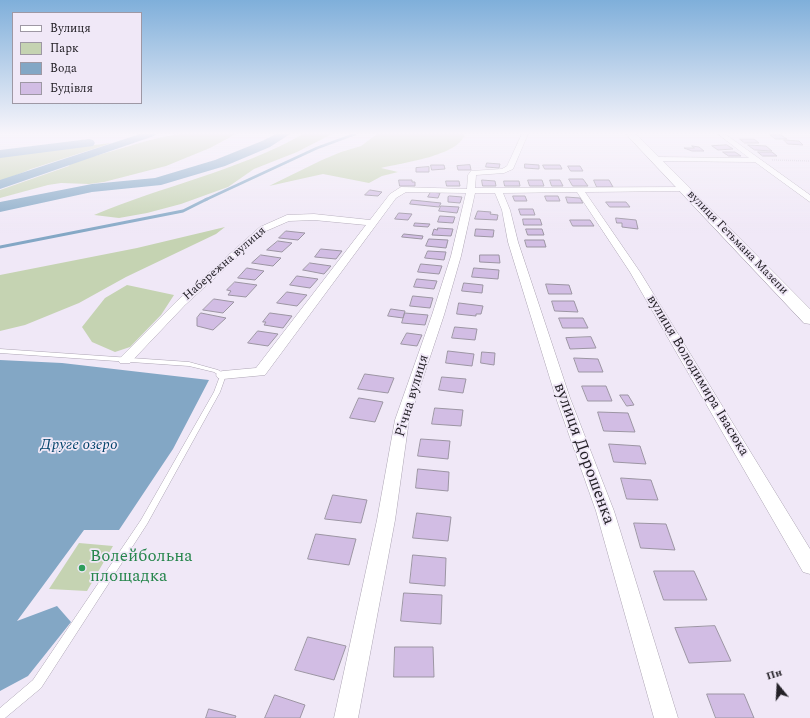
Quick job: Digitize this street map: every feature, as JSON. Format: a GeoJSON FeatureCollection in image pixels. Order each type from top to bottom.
{"type":"FeatureCollection","features":[{"type":"Feature","properties":{"kind":"main road","name":"вулиця Гетьмана Мазепи"},"geometry":{"type":"LineString","coordinates":[[664,168],[810,319]]}},
{"type":"Feature","properties":{"kind":"street","name":"Річна вулиця"},"geometry":{"type":"LineString","coordinates":[[346,718],[386,520],[402,420],[438,315],[456,256],[471,191],[471,180],[474,173],[504,171],[509,168]]}},
{"type":"Feature","properties":{"kind":"street"},"geometry":{"type":"LineString","coordinates":[[766,168],[810,199]]}},
{"type":"Feature","properties":{"kind":"street"},"geometry":{"type":"LineString","coordinates":[[223,375],[260,372],[393,196],[404,189],[498,191],[685,189]]}},
{"type":"Feature","properties":{"kind":"street","name":"вулиця Володимира Івасюка"},"geometry":{"type":"LineString","coordinates":[[579,190],[636,272],[810,566]]}},
{"type":"Feature","properties":{"kind":"street","name":"вулиця Дорошенка"},"geometry":{"type":"LineString","coordinates":[[498,191],[506,210],[513,242],[563,398],[605,511],[666,718]]}},
{"type":"Feature","properties":{"kind":"street","name":"Набережна вулиця"},"geometry":{"type":"LineString","coordinates":[[125,360],[181,303],[263,229],[287,218],[314,217],[372,223]]}},
{"type":"Feature","properties":{"kind":"lane"},"geometry":{"type":"LineString","coordinates":[[0,351],[189,364],[216,371],[223,375],[217,392],[144,522],[37,684],[0,715]]}},
{"type":"Feature","properties":{"kind":"green space"},"geometry":{"type":"Polygon","coordinates":[[[0,168],[36,168],[31,169],[0,182],[0,168]]]}},
{"type":"Feature","properties":{"kind":"green space"},"geometry":{"type":"Polygon","coordinates":[[[65,168],[160,168],[104,182],[89,184],[61,183],[48,185],[0,198],[0,190],[65,168]]]}},
{"type":"Feature","properties":{"kind":"green space"},"geometry":{"type":"Polygon","coordinates":[[[226,168],[258,168],[228,187],[181,204],[147,213],[119,218],[94,215],[146,195],[226,168]]]}},
{"type":"Feature","properties":{"kind":"green space"},"geometry":{"type":"Polygon","coordinates":[[[307,168],[383,168],[381,168],[398,172],[382,176],[369,183],[323,174],[269,186],[307,168]]]}},
{"type":"Feature","properties":{"kind":"green space"},"geometry":{"type":"Polygon","coordinates":[[[225,227],[216,234],[126,277],[79,303],[25,325],[0,331],[0,275],[137,248],[225,227]]]}},
{"type":"Feature","properties":{"kind":"green space"},"geometry":{"type":"Polygon","coordinates":[[[127,285],[174,295],[161,315],[130,347],[115,352],[92,342],[82,327],[105,298],[127,285]]]}},
{"type":"Feature","properties":{"kind":"green space","name":"Волейбольна площадка"},"geometry":{"type":"Polygon","coordinates":[[[79,543],[113,546],[87,591],[49,589],[79,543]]]}},
{"type":"Feature","properties":{"kind":"water","name":"Друге озеро"},"geometry":{"type":"Polygon","coordinates":[[[0,360],[62,363],[209,380],[173,449],[119,530],[84,530],[17,621],[57,606],[71,622],[28,676],[0,691],[0,360]]]}},
{"type":"Feature","properties":{"kind":"building"},"geometry":{"type":"Polygon","coordinates":[[[416,168],[429,168],[429,172],[416,172],[416,168]]]}},
{"type":"Feature","properties":{"kind":"building"},"geometry":{"type":"Polygon","coordinates":[[[432,168],[445,168],[445,169],[432,170],[432,168]]]}},
{"type":"Feature","properties":{"kind":"building"},"geometry":{"type":"Polygon","coordinates":[[[457,168],[471,168],[471,170],[458,170],[457,168]]]}},
{"type":"Feature","properties":{"kind":"building"},"geometry":{"type":"Polygon","coordinates":[[[525,168],[539,168],[539,169],[525,168]]]}},
{"type":"Feature","properties":{"kind":"building"},"geometry":{"type":"Polygon","coordinates":[[[544,168],[561,168],[562,169],[545,169],[544,168]]]}},
{"type":"Feature","properties":{"kind":"building"},"geometry":{"type":"Polygon","coordinates":[[[569,168],[581,168],[583,171],[571,171],[569,168]]]}},
{"type":"Feature","properties":{"kind":"building"},"geometry":{"type":"Polygon","coordinates":[[[569,179],[583,179],[588,186],[573,186],[569,179]]]}},
{"type":"Feature","properties":{"kind":"building"},"geometry":{"type":"Polygon","coordinates":[[[399,180],[412,180],[412,182],[415,182],[415,186],[400,186],[399,180]]]}},
{"type":"Feature","properties":{"kind":"building"},"geometry":{"type":"Polygon","coordinates":[[[482,180],[495,181],[496,186],[483,186],[482,180]]]}},
{"type":"Feature","properties":{"kind":"building"},"geometry":{"type":"Polygon","coordinates":[[[528,180],[542,180],[544,186],[530,186],[528,180]]]}},
{"type":"Feature","properties":{"kind":"building"},"geometry":{"type":"Polygon","coordinates":[[[550,180],[560,180],[563,186],[552,186],[550,180]]]}},
{"type":"Feature","properties":{"kind":"building"},"geometry":{"type":"Polygon","coordinates":[[[594,180],[609,180],[613,187],[597,187],[594,180]]]}},
{"type":"Feature","properties":{"kind":"building"},"geometry":{"type":"Polygon","coordinates":[[[446,181],[459,181],[460,186],[447,186],[446,181]]]}},
{"type":"Feature","properties":{"kind":"building"},"geometry":{"type":"Polygon","coordinates":[[[504,181],[519,181],[520,186],[505,186],[504,181]]]}},
{"type":"Feature","properties":{"kind":"building"},"geometry":{"type":"Polygon","coordinates":[[[370,190],[382,192],[378,196],[365,195],[370,190]]]}},
{"type":"Feature","properties":{"kind":"building"},"geometry":{"type":"Polygon","coordinates":[[[431,192],[440,193],[438,198],[428,197],[431,192]]]}},
{"type":"Feature","properties":{"kind":"building"},"geometry":{"type":"Polygon","coordinates":[[[513,196],[525,196],[527,201],[515,201],[513,196]]]}},
{"type":"Feature","properties":{"kind":"building"},"geometry":{"type":"Polygon","coordinates":[[[545,196],[558,196],[560,201],[547,201],[545,196]]]}},
{"type":"Feature","properties":{"kind":"building"},"geometry":{"type":"Polygon","coordinates":[[[448,197],[462,197],[460,203],[448,202],[448,197]]]}},
{"type":"Feature","properties":{"kind":"building"},"geometry":{"type":"Polygon","coordinates":[[[566,197],[580,198],[583,203],[568,203],[566,197]]]}},
{"type":"Feature","properties":{"kind":"building"},"geometry":{"type":"Polygon","coordinates":[[[412,200],[441,203],[439,207],[410,204],[412,200]]]}},
{"type":"Feature","properties":{"kind":"building"},"geometry":{"type":"Polygon","coordinates":[[[606,202],[626,202],[630,207],[610,207],[606,202]]]}},
{"type":"Feature","properties":{"kind":"building"},"geometry":{"type":"Polygon","coordinates":[[[441,206],[459,207],[457,213],[439,211],[441,206]]]}},
{"type":"Feature","properties":{"kind":"building"},"geometry":{"type":"Polygon","coordinates":[[[519,209],[533,209],[535,215],[521,215],[519,209]]]}},
{"type":"Feature","properties":{"kind":"building"},"geometry":{"type":"Polygon","coordinates":[[[478,211],[491,212],[490,214],[498,215],[497,220],[475,219],[478,211]]]}},
{"type":"Feature","properties":{"kind":"building"},"geometry":{"type":"Polygon","coordinates":[[[399,213],[412,214],[408,220],[395,219],[399,213]]]}},
{"type":"Feature","properties":{"kind":"building"},"geometry":{"type":"Polygon","coordinates":[[[440,216],[455,217],[453,223],[438,222],[440,216]]]}},
{"type":"Feature","properties":{"kind":"building"},"geometry":{"type":"Polygon","coordinates":[[[616,218],[636,220],[638,229],[622,227],[622,223],[617,223],[616,218]]]}},
{"type":"Feature","properties":{"kind":"building"},"geometry":{"type":"Polygon","coordinates":[[[523,219],[540,219],[542,225],[524,225],[523,219]]]}},
{"type":"Feature","properties":{"kind":"building"},"geometry":{"type":"Polygon","coordinates":[[[570,220],[590,220],[594,226],[573,226],[570,220]]]}},
{"type":"Feature","properties":{"kind":"building"},"geometry":{"type":"Polygon","coordinates":[[[415,223],[430,224],[428,227],[414,226],[415,223]]]}},
{"type":"Feature","properties":{"kind":"building"},"geometry":{"type":"Polygon","coordinates":[[[438,228],[453,229],[451,236],[432,235],[434,229],[437,230],[438,228]]]}},
{"type":"Feature","properties":{"kind":"building"},"geometry":{"type":"Polygon","coordinates":[[[476,229],[494,230],[493,237],[475,236],[476,229]]]}},
{"type":"Feature","properties":{"kind":"building"},"geometry":{"type":"Polygon","coordinates":[[[526,229],[542,229],[544,235],[528,235],[526,229]]]}},
{"type":"Feature","properties":{"kind":"building"},"geometry":{"type":"Polygon","coordinates":[[[286,231],[305,233],[298,240],[279,238],[286,231]]]}},
{"type":"Feature","properties":{"kind":"building"},"geometry":{"type":"Polygon","coordinates":[[[404,234],[423,236],[422,239],[402,237],[404,234]]]}},
{"type":"Feature","properties":{"kind":"building"},"geometry":{"type":"Polygon","coordinates":[[[429,239],[448,240],[446,248],[426,246],[429,239]]]}},
{"type":"Feature","properties":{"kind":"building"},"geometry":{"type":"Polygon","coordinates":[[[525,240],[544,240],[546,247],[527,247],[525,240]]]}},
{"type":"Feature","properties":{"kind":"building"},"geometry":{"type":"Polygon","coordinates":[[[278,241],[292,243],[282,252],[267,250],[278,241]]]}},
{"type":"Feature","properties":{"kind":"building"},"geometry":{"type":"Polygon","coordinates":[[[321,249],[342,251],[336,259],[315,257],[321,249]]]}},
{"type":"Feature","properties":{"kind":"building"},"geometry":{"type":"Polygon","coordinates":[[[428,251],[446,252],[444,260],[425,258],[428,251]]]}},
{"type":"Feature","properties":{"kind":"building"},"geometry":{"type":"Polygon","coordinates":[[[261,255],[281,258],[273,266],[252,263],[261,255]]]}},
{"type":"Feature","properties":{"kind":"building"},"geometry":{"type":"Polygon","coordinates":[[[480,255],[499,255],[500,263],[480,262],[480,255]]]}},
{"type":"Feature","properties":{"kind":"building"},"geometry":{"type":"Polygon","coordinates":[[[310,263],[331,266],[324,274],[303,270],[310,263]]]}},
{"type":"Feature","properties":{"kind":"building"},"geometry":{"type":"Polygon","coordinates":[[[421,264],[442,266],[439,274],[418,272],[421,264]]]}},
{"type":"Feature","properties":{"kind":"building"},"geometry":{"type":"Polygon","coordinates":[[[247,268],[264,271],[255,280],[238,278],[247,268]]]}},
{"type":"Feature","properties":{"kind":"building"},"geometry":{"type":"Polygon","coordinates":[[[474,268],[499,270],[498,279],[472,277],[474,268]]]}},
{"type":"Feature","properties":{"kind":"building"},"geometry":{"type":"Polygon","coordinates":[[[297,276],[318,279],[310,288],[290,285],[297,276]]]}},
{"type":"Feature","properties":{"kind":"building"},"geometry":{"type":"Polygon","coordinates":[[[417,279],[437,281],[434,289],[414,287],[417,279]]]}},
{"type":"Feature","properties":{"kind":"building"},"geometry":{"type":"Polygon","coordinates":[[[235,282],[257,285],[246,297],[228,295],[231,291],[227,290],[235,282]]]}},
{"type":"Feature","properties":{"kind":"building"},"geometry":{"type":"Polygon","coordinates":[[[464,283],[483,285],[482,293],[462,291],[464,283]]]}},
{"type":"Feature","properties":{"kind":"building"},"geometry":{"type":"Polygon","coordinates":[[[546,284],[569,285],[572,294],[549,294],[546,284]]]}},
{"type":"Feature","properties":{"kind":"building"},"geometry":{"type":"Polygon","coordinates":[[[287,292],[307,295],[297,306],[277,303],[287,292]]]}},
{"type":"Feature","properties":{"kind":"building"},"geometry":{"type":"Polygon","coordinates":[[[413,296],[433,298],[430,308],[410,306],[413,296]]]}},
{"type":"Feature","properties":{"kind":"building"},"geometry":{"type":"Polygon","coordinates":[[[214,299],[234,302],[223,313],[203,310],[214,299]]]}},
{"type":"Feature","properties":{"kind":"building"},"geometry":{"type":"Polygon","coordinates":[[[552,301],[574,301],[578,312],[555,311],[552,301]]]}},
{"type":"Feature","properties":{"kind":"building"},"geometry":{"type":"Polygon","coordinates":[[[459,303],[483,306],[481,314],[476,314],[476,316],[457,314],[459,303]]]}},
{"type":"Feature","properties":{"kind":"building"},"geometry":{"type":"Polygon","coordinates":[[[391,309],[405,311],[403,318],[388,316],[391,309]]]}},
{"type":"Feature","properties":{"kind":"building"},"geometry":{"type":"Polygon","coordinates":[[[201,313],[226,318],[213,330],[197,326],[197,318],[201,313]]]}},
{"type":"Feature","properties":{"kind":"building"},"geometry":{"type":"Polygon","coordinates":[[[270,313],[292,316],[283,328],[264,325],[266,322],[263,322],[270,313]]]}},
{"type":"Feature","properties":{"kind":"building"},"geometry":{"type":"Polygon","coordinates":[[[405,313],[428,315],[425,325],[402,323],[405,313]]]}},
{"type":"Feature","properties":{"kind":"building"},"geometry":{"type":"Polygon","coordinates":[[[559,318],[583,318],[588,328],[563,328],[559,318]]]}},
{"type":"Feature","properties":{"kind":"building"},"geometry":{"type":"Polygon","coordinates":[[[455,327],[477,329],[475,340],[452,338],[455,327]]]}},
{"type":"Feature","properties":{"kind":"building"},"geometry":{"type":"Polygon","coordinates":[[[258,331],[278,334],[268,346],[248,343],[258,331]]]}},
{"type":"Feature","properties":{"kind":"building"},"geometry":{"type":"Polygon","coordinates":[[[407,333],[422,335],[417,346],[401,344],[407,333]]]}},
{"type":"Feature","properties":{"kind":"building"},"geometry":{"type":"Polygon","coordinates":[[[591,337],[596,348],[570,349],[566,338],[591,337]]]}},
{"type":"Feature","properties":{"kind":"building"},"geometry":{"type":"Polygon","coordinates":[[[448,351],[474,354],[472,366],[446,363],[448,351]]]}},
{"type":"Feature","properties":{"kind":"building"},"geometry":{"type":"Polygon","coordinates":[[[482,352],[495,353],[494,365],[481,363],[482,352]]]}},
{"type":"Feature","properties":{"kind":"building"},"geometry":{"type":"Polygon","coordinates":[[[574,358],[598,359],[603,372],[579,372],[574,358]]]}},
{"type":"Feature","properties":{"kind":"building"},"geometry":{"type":"Polygon","coordinates":[[[365,374],[394,378],[388,393],[358,389],[365,374]]]}},
{"type":"Feature","properties":{"kind":"building"},"geometry":{"type":"Polygon","coordinates":[[[442,377],[466,379],[463,393],[439,390],[442,377]]]}},
{"type":"Feature","properties":{"kind":"building"},"geometry":{"type":"Polygon","coordinates":[[[582,386],[606,386],[612,401],[588,401],[582,386]]]}},
{"type":"Feature","properties":{"kind":"building"},"geometry":{"type":"Polygon","coordinates":[[[620,395],[628,395],[634,405],[627,406],[620,395]]]}},
{"type":"Feature","properties":{"kind":"building"},"geometry":{"type":"Polygon","coordinates":[[[359,398],[383,402],[375,422],[350,418],[359,398]]]}},
{"type":"Feature","properties":{"kind":"building"},"geometry":{"type":"Polygon","coordinates":[[[435,408],[463,410],[461,426],[432,424],[435,408]]]}},
{"type":"Feature","properties":{"kind":"building"},"geometry":{"type":"Polygon","coordinates":[[[598,412],[628,413],[635,432],[604,431],[598,412]]]}},
{"type":"Feature","properties":{"kind":"building"},"geometry":{"type":"Polygon","coordinates":[[[421,439],[450,441],[448,459],[418,456],[421,439]]]}},
{"type":"Feature","properties":{"kind":"building"},"geometry":{"type":"Polygon","coordinates":[[[609,444],[640,446],[646,464],[614,462],[609,444]]]}},
{"type":"Feature","properties":{"kind":"building"},"geometry":{"type":"Polygon","coordinates":[[[418,469],[449,472],[448,491],[416,488],[418,469]]]}},
{"type":"Feature","properties":{"kind":"building"},"geometry":{"type":"Polygon","coordinates":[[[621,478],[651,480],[658,500],[627,499],[621,478]]]}},
{"type":"Feature","properties":{"kind":"building"},"geometry":{"type":"Polygon","coordinates":[[[333,495],[367,500],[361,523],[325,519],[333,495]]]}},
{"type":"Feature","properties":{"kind":"building"},"geometry":{"type":"Polygon","coordinates":[[[417,513],[451,517],[448,541],[413,538],[417,513]]]}},
{"type":"Feature","properties":{"kind":"building"},"geometry":{"type":"Polygon","coordinates":[[[634,523],[666,524],[675,550],[641,548],[634,523]]]}},
{"type":"Feature","properties":{"kind":"building"},"geometry":{"type":"Polygon","coordinates":[[[316,534],[356,539],[349,565],[308,559],[316,534]]]}},
{"type":"Feature","properties":{"kind":"building"},"geometry":{"type":"Polygon","coordinates":[[[413,555],[446,558],[445,586],[410,583],[413,555]]]}},
{"type":"Feature","properties":{"kind":"building"},"geometry":{"type":"Polygon","coordinates":[[[654,571],[694,571],[707,600],[664,600],[654,571]]]}},
{"type":"Feature","properties":{"kind":"building"},"geometry":{"type":"Polygon","coordinates":[[[404,593],[442,595],[441,624],[401,621],[404,593]]]}},
{"type":"Feature","properties":{"kind":"building"},"geometry":{"type":"Polygon","coordinates":[[[715,626],[731,661],[689,663],[675,628],[715,626]]]}},
{"type":"Feature","properties":{"kind":"building"},"geometry":{"type":"Polygon","coordinates":[[[308,637],[346,646],[334,680],[295,670],[308,637]]]}},
{"type":"Feature","properties":{"kind":"building"},"geometry":{"type":"Polygon","coordinates":[[[395,647],[433,647],[434,677],[394,677],[395,647]]]}},
{"type":"Feature","properties":{"kind":"building"},"geometry":{"type":"Polygon","coordinates":[[[707,694],[744,694],[754,718],[716,718],[707,694]]]}},
{"type":"Feature","properties":{"kind":"building"},"geometry":{"type":"Polygon","coordinates":[[[275,695],[305,705],[300,718],[265,718],[275,695]]]}},
{"type":"Feature","properties":{"kind":"building"},"geometry":{"type":"Polygon","coordinates":[[[209,709],[236,716],[235,718],[206,718],[209,709]]]}},
{"type":"Feature","properties":{"kind":"waterway"},"geometry":{"type":"LineString","coordinates":[[0,185],[51,168]]}},
{"type":"Feature","properties":{"kind":"waterway"},"geometry":{"type":"LineString","coordinates":[[0,207],[92,188],[156,182],[205,168]]}},
{"type":"Feature","properties":{"kind":"waterway"},"geometry":{"type":"LineString","coordinates":[[205,200],[275,168]]}},
{"type":"Feature","properties":{"kind":"waterway"},"geometry":{"type":"LineString","coordinates":[[0,247],[183,211],[205,200]]}},
{"type":"Feature","properties":{"kind":"place","name":"Волейбольна площадка"},"geometry":{"type":"Point","coordinates":[82,568]}}]}
